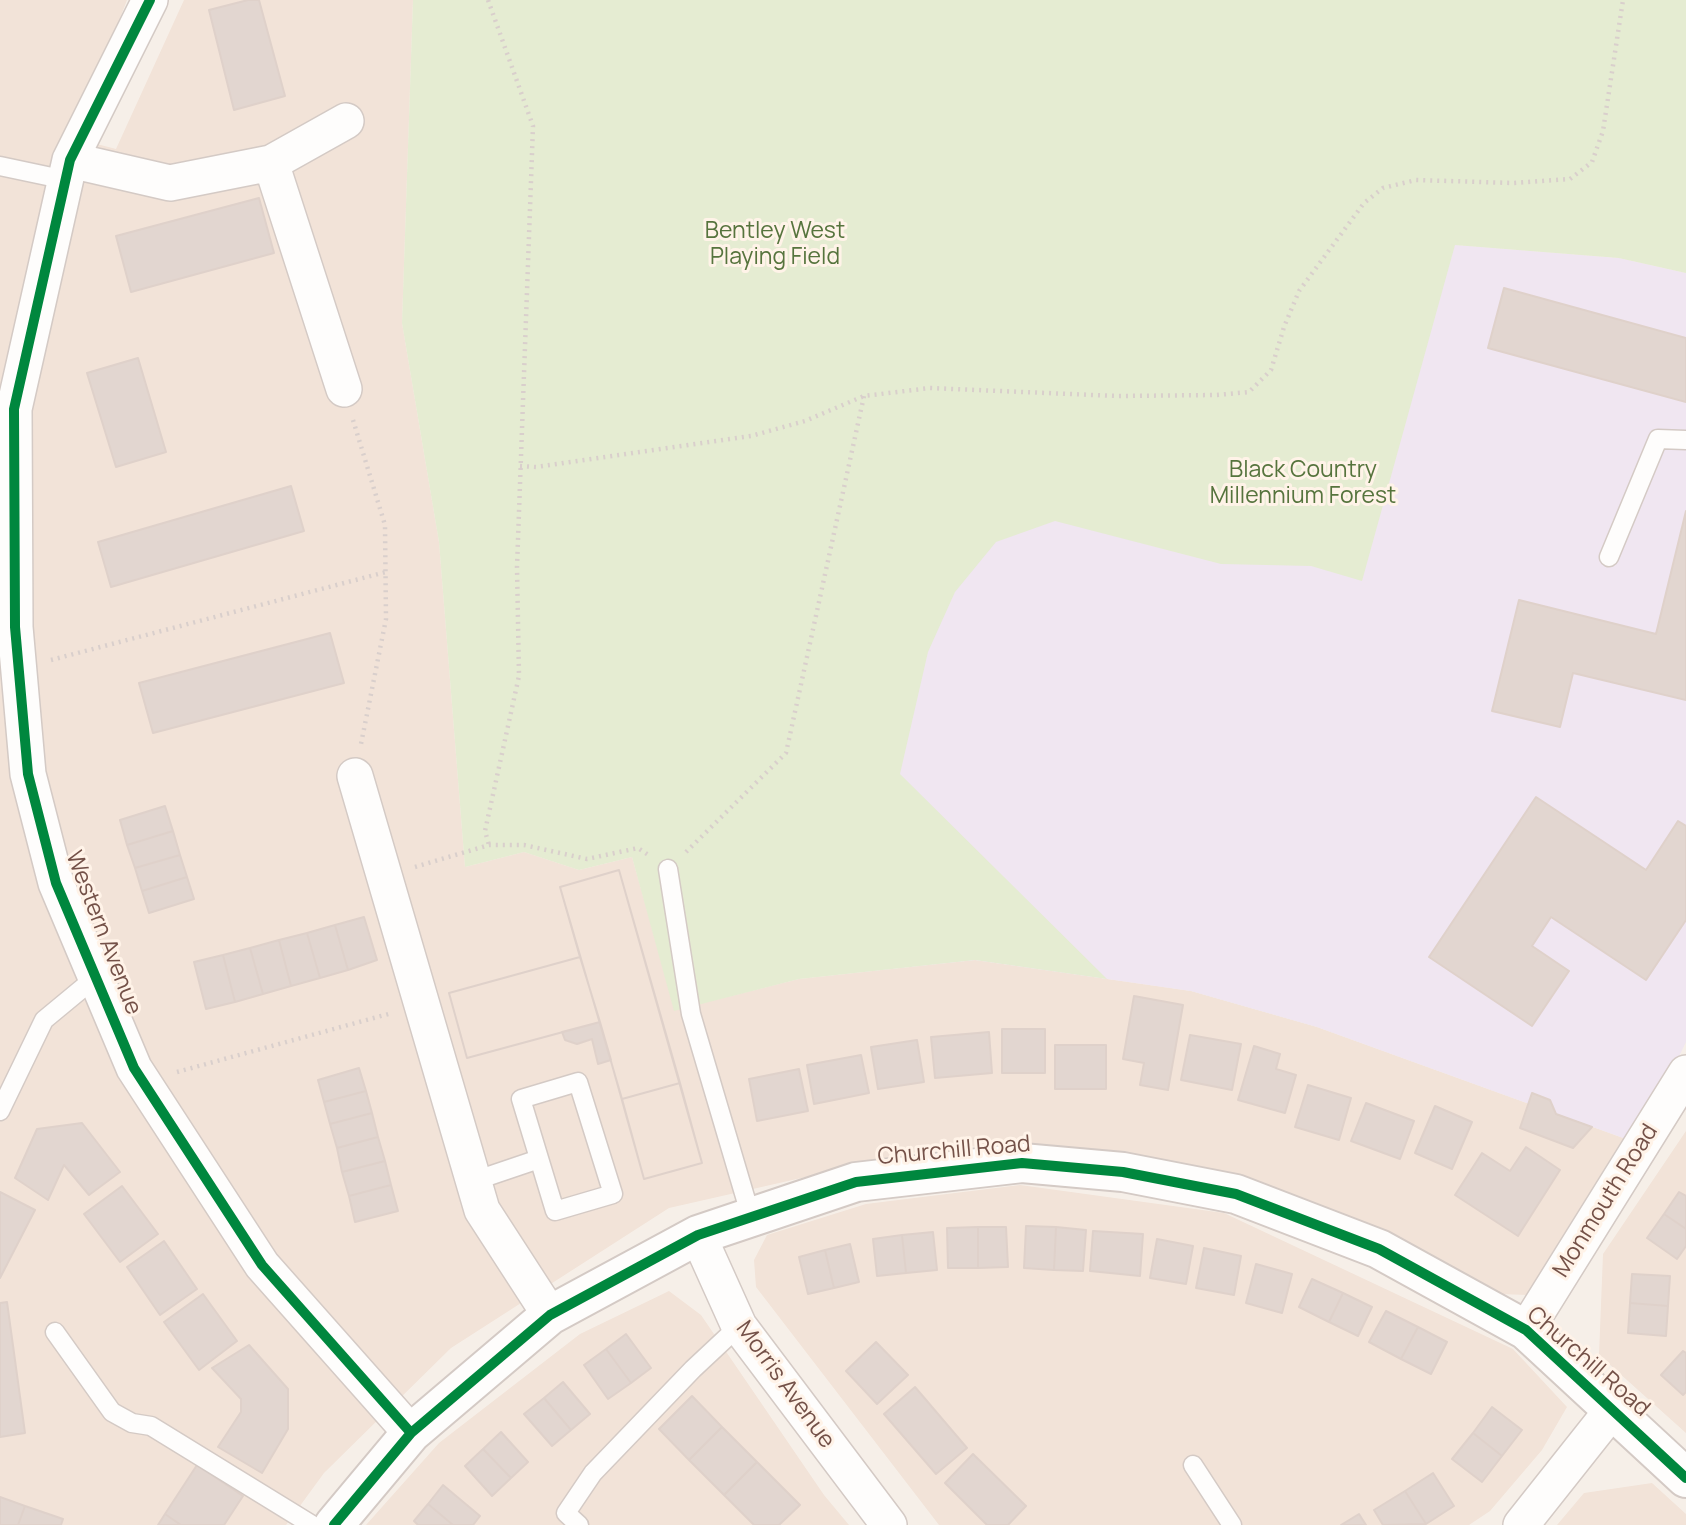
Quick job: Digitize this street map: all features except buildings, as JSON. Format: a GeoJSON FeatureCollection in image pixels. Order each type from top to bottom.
{"type":"FeatureCollection","features":[{"type":"Feature","properties":{"kind":"street","name":"Western Avenue"},"geometry":{"type":"LineString","coordinates":[[150,0],[68,170],[7,408],[15,627],[28,774],[56,883],[134,1068],[262,1265],[411,1433]]}},
{"type":"Feature","properties":{"kind":"street"},"geometry":{"type":"LineString","coordinates":[[68,170],[170,183],[271,163],[346,121]]}},
{"type":"Feature","properties":{"kind":"street"},"geometry":{"type":"LineString","coordinates":[[271,163],[344,390]]}},
{"type":"Feature","properties":{"kind":"street"},"geometry":{"type":"LineString","coordinates":[[355,776],[482,1210],[550,1315]]}},
{"type":"Feature","properties":{"kind":"street","name":"Monmouth Road"},"geometry":{"type":"LineString","coordinates":[[1526,1330],[1686,1073]]}},
{"type":"Feature","properties":{"kind":"street","name":"Churchill Road"},"geometry":{"type":"LineString","coordinates":[[334,1525],[411,1433],[550,1315],[698,1235],[856,1181],[1022,1163],[1123,1172],[1236,1194],[1379,1249],[1526,1330],[1686,1478]]}},
{"type":"Feature","properties":{"kind":"street","name":"Morris Avenue"},"geometry":{"type":"LineString","coordinates":[[698,1235],[739,1326],[889,1525]]}},
{"type":"Feature","properties":{"kind":"street"},"geometry":{"type":"LineString","coordinates":[[1521,1525],[1613,1409]]}},
{"type":"Feature","properties":{"kind":"lane"},"geometry":{"type":"LineString","coordinates":[[0,166],[68,170]]}},
{"type":"Feature","properties":{"kind":"lane"},"geometry":{"type":"LineString","coordinates":[[1609,557],[1658,439],[1686,440]]}},
{"type":"Feature","properties":{"kind":"lane"},"geometry":{"type":"LineString","coordinates":[[668,869],[691,1014],[751,1217]]}},
{"type":"Feature","properties":{"kind":"lane"},"geometry":{"type":"LineString","coordinates":[[0,1111],[44,1020],[96,977]]}},
{"type":"Feature","properties":{"kind":"lane"},"geometry":{"type":"LineString","coordinates":[[578,1082],[613,1194],[555,1211],[538,1159],[520,1099],[578,1082]]}},
{"type":"Feature","properties":{"kind":"lane"},"geometry":{"type":"LineString","coordinates":[[474,1181],[538,1159]]}},
{"type":"Feature","properties":{"kind":"lane"},"geometry":{"type":"LineString","coordinates":[[579,1525],[566,1513],[593,1473],[739,1326]]}},
{"type":"Feature","properties":{"kind":"lane"},"geometry":{"type":"LineString","coordinates":[[55,1332],[112,1412],[132,1423],[151,1426],[312,1525]]}},
{"type":"Feature","properties":{"kind":"lane"},"geometry":{"type":"LineString","coordinates":[[1193,1465],[1232,1525]]}},
{"type":"Feature","properties":{"kind":"path"},"geometry":{"type":"LineString","coordinates":[[488,0],[534,126],[517,568],[519,676],[485,831],[489,845]]}},
{"type":"Feature","properties":{"kind":"path"},"geometry":{"type":"LineString","coordinates":[[520,466],[536,467],[751,436],[805,421],[864,396],[930,388],[1116,396],[1249,392],[1272,370],[1284,327],[1300,291],[1364,202],[1383,188],[1416,180],[1513,183],[1570,179],[1592,162],[1603,131],[1623,0]]}},
{"type":"Feature","properties":{"kind":"path"},"geometry":{"type":"LineString","coordinates":[[344,390],[386,525],[386,619],[355,776]]}},
{"type":"Feature","properties":{"kind":"path"},"geometry":{"type":"LineString","coordinates":[[384,877],[489,845],[524,845],[587,859],[638,848],[668,869],[786,753],[864,396]]}},
{"type":"Feature","properties":{"kind":"path"},"geometry":{"type":"LineString","coordinates":[[19,668],[386,572]]}},
{"type":"Feature","properties":{"kind":"path"},"geometry":{"type":"LineString","coordinates":[[143,1082],[422,1004]]}},
{"type":"Feature","properties":{"kind":"shaded area"},"geometry":{"type":"Polygon","coordinates":[[[0,0],[127,0],[74,138],[116,149],[184,0],[413,0],[402,323],[439,542],[465,867],[524,852],[579,870],[632,857],[675,1010],[799,979],[975,960],[1191,991],[1317,1027],[1637,1143],[1528,1295],[1499,1294],[1230,1174],[951,1144],[669,1208],[451,1348],[324,1473],[286,1525],[0,1525],[0,0]]]}},
{"type":"Feature","properties":{"kind":"shaded area"},"geometry":{"type":"Polygon","coordinates":[[[1393,240],[1619,258],[1686,273],[1686,1042],[1637,1143],[1317,1027],[1191,991],[975,960],[831,975],[841,790],[919,443],[1393,240]]]}},
{"type":"Feature","properties":{"kind":"shaded area"},"geometry":{"type":"Polygon","coordinates":[[[1686,1131],[1686,1433],[1599,1355],[1603,1254],[1686,1131]]]}},
{"type":"Feature","properties":{"kind":"shaded area"},"geometry":{"type":"Polygon","coordinates":[[[1020,1185],[1224,1213],[1513,1349],[1567,1407],[1542,1450],[1490,1511],[1469,1525],[939,1525],[756,1287],[754,1260],[767,1235],[866,1204],[1020,1185]]]}},
{"type":"Feature","properties":{"kind":"shaded area"},"geometry":{"type":"Polygon","coordinates":[[[669,1291],[701,1315],[824,1495],[849,1525],[366,1525],[439,1443],[580,1334],[669,1291]]]}},
{"type":"Feature","properties":{"kind":"shaded area"},"geometry":{"type":"Polygon","coordinates":[[[1652,1483],[1686,1514],[1686,1525],[1557,1525],[1584,1493],[1652,1483]]]}},
{"type":"Feature","properties":{"kind":"green space","name":"Bentley West Playing Field"},"geometry":{"type":"Polygon","coordinates":[[[413,0],[1686,0],[1686,273],[1619,258],[1455,245],[1362,581],[1311,566],[1221,564],[1055,521],[996,542],[955,592],[928,652],[900,774],[1107,979],[975,960],[799,979],[674,1011],[632,857],[579,870],[524,852],[465,867],[439,542],[402,323],[413,0]]]}},
{"type":"Feature","properties":{"kind":"cycle path"},"geometry":{"type":"LineString","coordinates":[[150,0],[70,160],[14,409],[15,627],[28,774],[56,883],[134,1068],[262,1265],[411,1433]]}},
{"type":"Feature","properties":{"kind":"cycle path"},"geometry":{"type":"LineString","coordinates":[[334,1525],[411,1433],[550,1315],[698,1235],[856,1182],[1022,1163],[1123,1172],[1236,1194],[1379,1249],[1526,1330],[1686,1478]]}},
{"type":"Feature","properties":{"kind":"park label","name":"Black Country Millennium Forest"},"geometry":{"type":"Point","coordinates":[1303,484]}}]}
